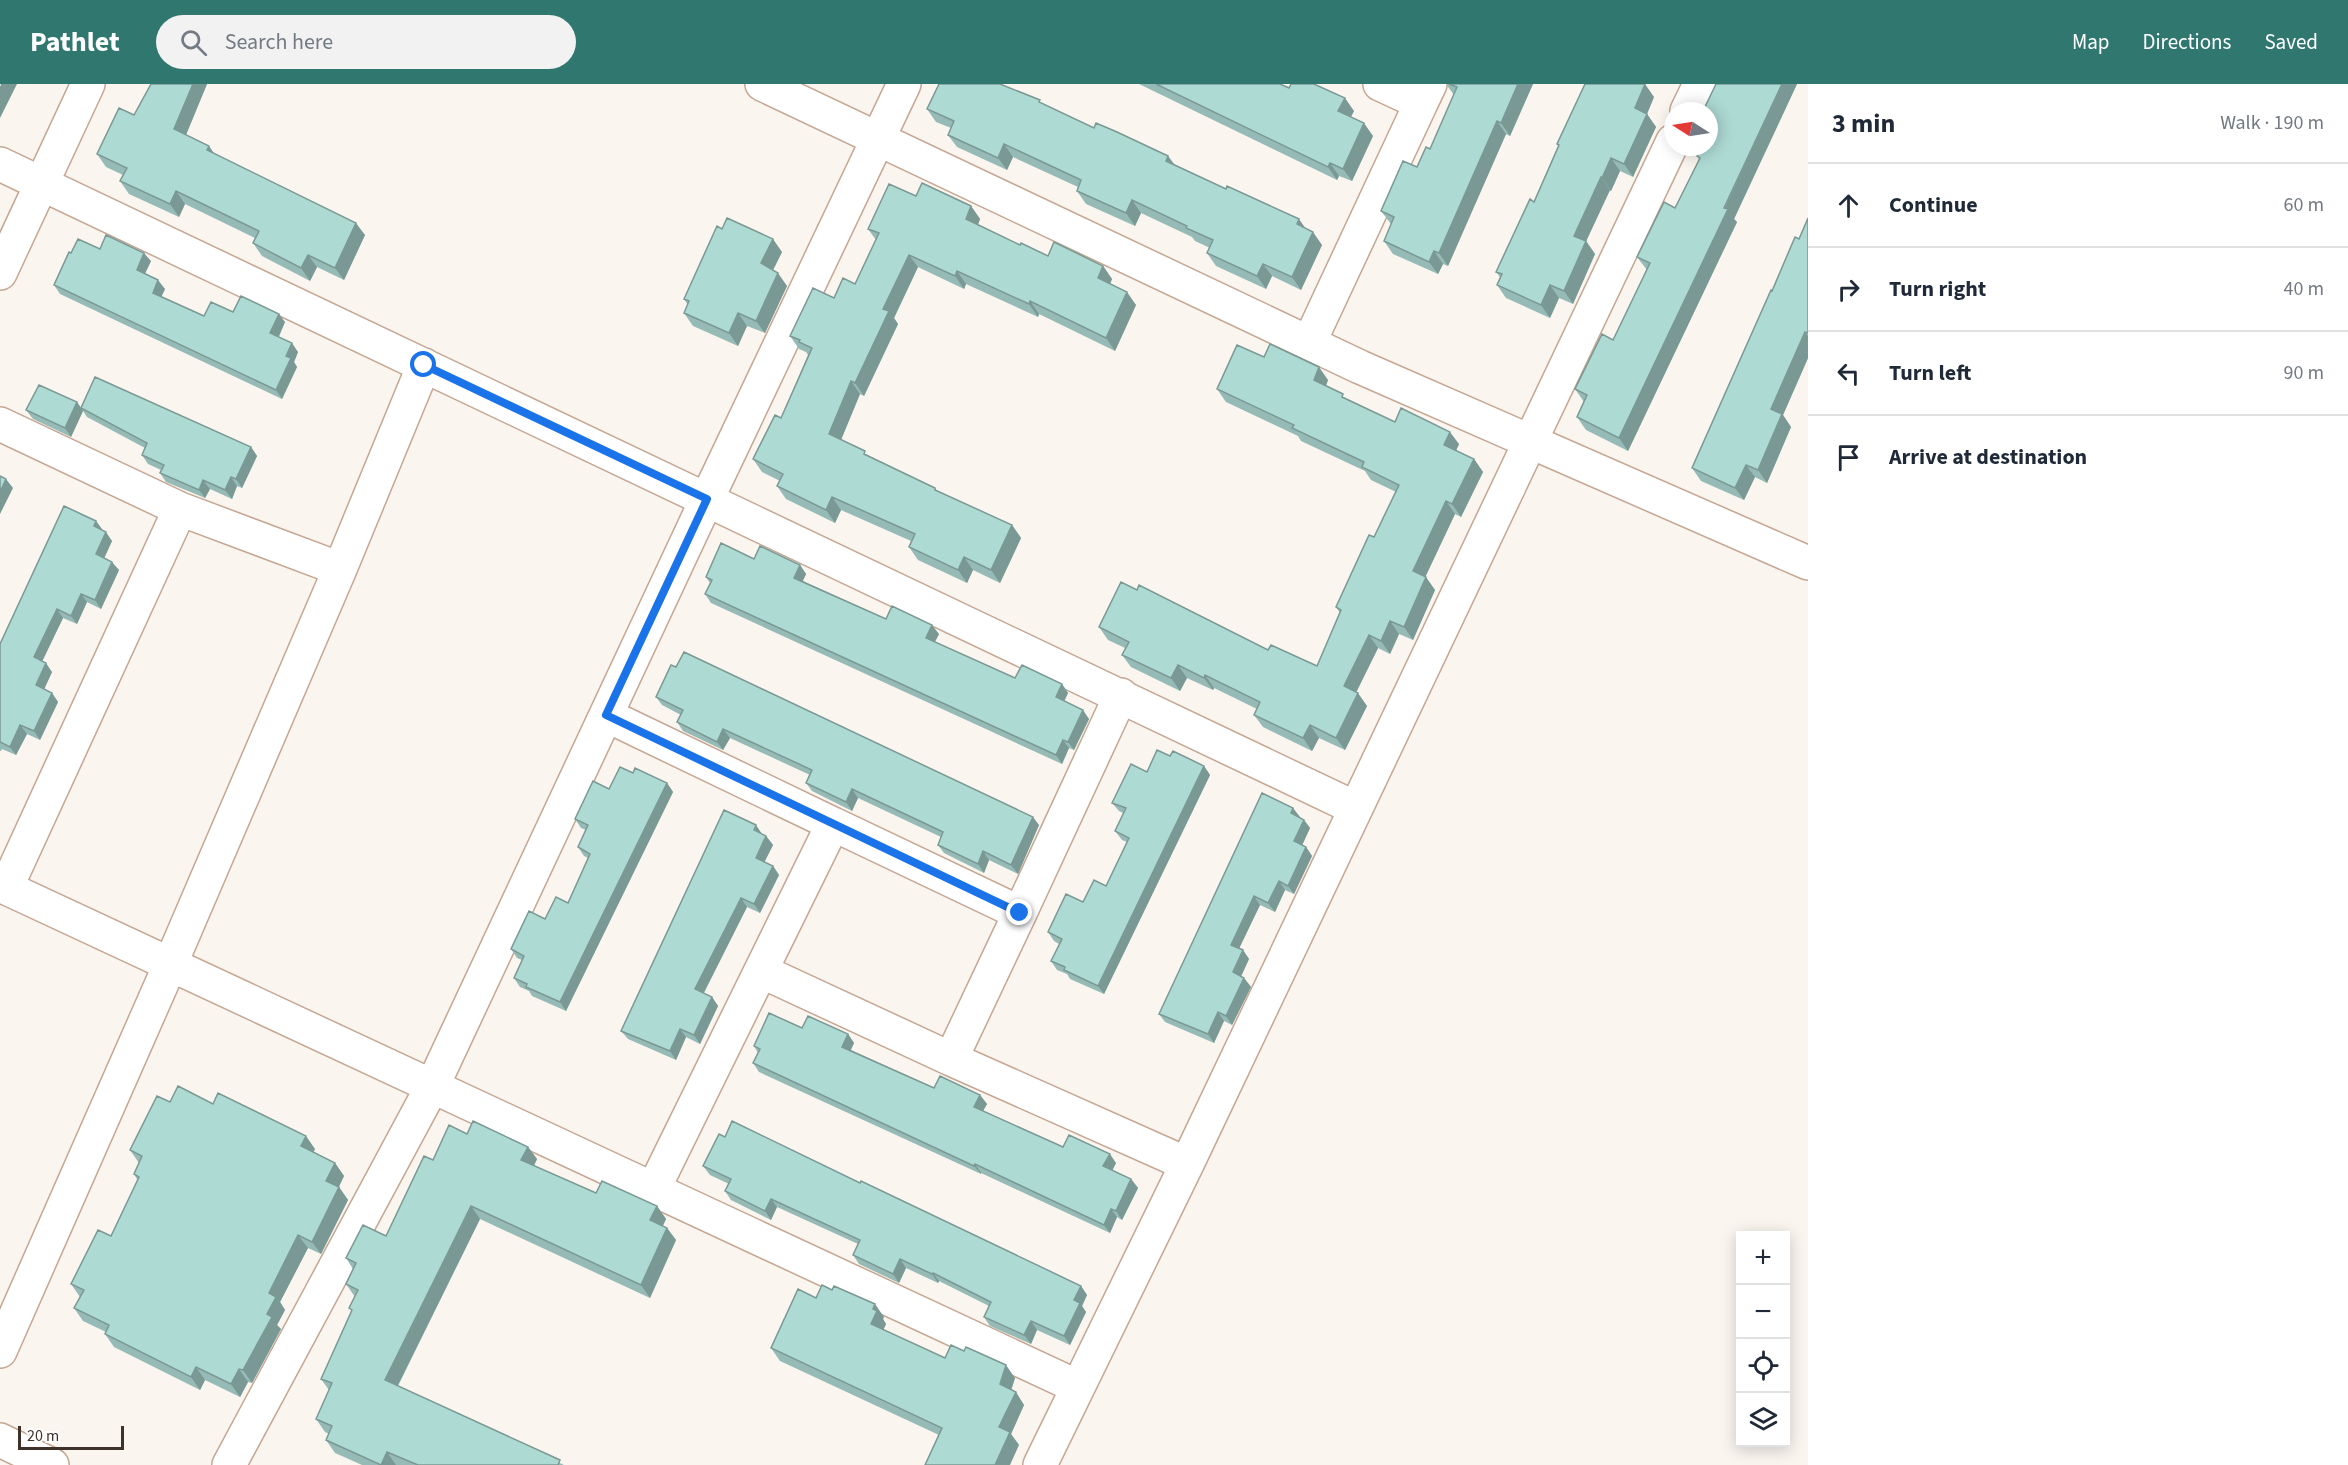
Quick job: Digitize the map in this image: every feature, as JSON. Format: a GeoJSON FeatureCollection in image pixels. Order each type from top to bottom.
{"type":"FeatureCollection","features":[{"type":"Feature","properties":{"kind":"street"},"geometry":{"type":"LineString","coordinates":[[0,273],[88,84]]}},
{"type":"Feature","properties":{"kind":"street"},"geometry":{"type":"LineString","coordinates":[[762,84],[1309,343],[1530,443],[1808,563]]}},
{"type":"Feature","properties":{"kind":"street"},"geometry":{"type":"LineString","coordinates":[[229,1465],[432,1087],[904,84]]}},
{"type":"Feature","properties":{"kind":"street"},"geometry":{"type":"LineString","coordinates":[[1309,343],[1426,94],[1380,84]]}},
{"type":"Feature","properties":{"kind":"street"},"geometry":{"type":"LineString","coordinates":[[1691,102],[1700,84]]}},
{"type":"Feature","properties":{"kind":"street"},"geometry":{"type":"LineString","coordinates":[[1040,1465],[1187,1164],[1666,156]]}},
{"type":"Feature","properties":{"kind":"street"},"geometry":{"type":"LineString","coordinates":[[0,164],[1355,808]]}},
{"type":"Feature","properties":{"kind":"street"},"geometry":{"type":"LineString","coordinates":[[0,1351],[170,965],[340,569],[424,365]]}},
{"type":"Feature","properties":{"kind":"street"},"geometry":{"type":"LineString","coordinates":[[0,424],[180,509],[340,569]]}},
{"type":"Feature","properties":{"kind":"street"},"geometry":{"type":"LineString","coordinates":[[180,509],[3,887],[1078,1388]]}},
{"type":"Feature","properties":{"kind":"street"},"geometry":{"type":"LineString","coordinates":[[951,1059],[1121,695]]}},
{"type":"Feature","properties":{"kind":"street"},"geometry":{"type":"LineString","coordinates":[[606,715],[1020,913]]}},
{"type":"Feature","properties":{"kind":"street"},"geometry":{"type":"LineString","coordinates":[[653,1190],[833,824]]}},
{"type":"Feature","properties":{"kind":"street"},"geometry":{"type":"LineString","coordinates":[[761,971],[1187,1164]]}},
{"type":"Feature","properties":{"kind":"street"},"geometry":{"type":"LineString","coordinates":[[0,1440],[52,1465]]}},
{"type":"Feature","properties":{"kind":"building"},"geometry":{"type":"Polygon","coordinates":[[[151,84],[193,84],[174,129],[209,146],[207,150],[356,223],[335,268],[308,255],[301,268],[253,243],[259,231],[176,191],[170,204],[120,181],[127,168],[97,154],[119,108],[134,115],[151,84]]]}},
{"type":"Feature","properties":{"kind":"building"},"geometry":{"type":"Polygon","coordinates":[[[939,84],[1000,84],[1040,100],[1039,102],[1094,128],[1096,123],[1117,132],[1168,156],[1166,161],[1299,219],[1297,224],[1313,232],[1292,277],[1263,264],[1257,276],[1207,253],[1213,240],[1186,228],[1187,226],[1132,200],[1126,213],[1077,191],[1081,180],[1004,144],[998,158],[948,135],[954,121],[927,109],[939,84]]]}},
{"type":"Feature","properties":{"kind":"building"},"geometry":{"type":"Polygon","coordinates":[[[1156,84],[1280,84],[1289,88],[1291,84],[1314,84],[1345,98],[1338,111],[1364,123],[1343,169],[1330,163],[1328,167],[1156,84]]]}},
{"type":"Feature","properties":{"kind":"building"},"geometry":{"type":"Polygon","coordinates":[[[1449,84],[1518,84],[1501,123],[1497,121],[1439,253],[1434,251],[1429,262],[1384,241],[1394,217],[1381,211],[1403,161],[1417,167],[1426,147],[1430,149],[1457,87],[1449,84]]]}},
{"type":"Feature","properties":{"kind":"building"},"geometry":{"type":"Polygon","coordinates":[[[1585,84],[1645,84],[1635,108],[1647,114],[1624,164],[1611,158],[1601,177],[1574,236],[1586,241],[1564,291],[1550,285],[1541,305],[1497,285],[1502,274],[1496,272],[1530,199],[1534,202],[1559,145],[1557,144],[1585,84]]]}},
{"type":"Feature","properties":{"kind":"building"},"geometry":{"type":"Polygon","coordinates":[[[1716,84],[1782,84],[1724,208],[1728,209],[1619,438],[1577,417],[1587,395],[1575,389],[1602,334],[1613,340],[1650,263],[1637,257],[1664,202],[1675,208],[1700,158],[1697,156],[1718,156],[1718,102],[1707,102],[1716,84]]]}},
{"type":"Feature","properties":{"kind":"building"},"geometry":{"type":"Polygon","coordinates":[[[922,183],[971,206],[966,219],[1020,245],[1021,243],[1048,256],[1054,242],[1103,266],[1098,278],[1127,292],[1106,338],[1030,301],[1029,304],[957,271],[955,276],[909,255],[883,309],[889,311],[855,383],[851,381],[829,434],[935,490],[1012,525],[991,570],[964,557],[958,570],[909,547],[915,534],[832,497],[826,510],[777,486],[783,474],[753,459],[775,415],[781,418],[812,348],[790,336],[813,288],[834,298],[843,278],[855,284],[879,233],[868,229],[889,184],[916,196],[922,183]]]}},
{"type":"Feature","properties":{"kind":"building"},"geometry":{"type":"Polygon","coordinates":[[[727,218],[773,239],[761,263],[778,273],[756,321],[738,313],[729,333],[684,313],[689,301],[684,299],[717,226],[722,229],[727,218]]]}},
{"type":"Feature","properties":{"kind":"building"},"geometry":{"type":"Polygon","coordinates":[[[1808,218],[1808,333],[1805,332],[1771,409],[1782,414],[1758,470],[1746,465],[1735,488],[1692,468],[1795,237],[1799,239],[1808,218]]]}},
{"type":"Feature","properties":{"kind":"building"},"geometry":{"type":"Polygon","coordinates":[[[106,235],[144,253],[137,270],[158,280],[153,293],[204,316],[211,302],[233,312],[241,296],[279,314],[270,333],[292,343],[286,356],[291,358],[276,390],[54,285],[69,252],[71,253],[78,239],[100,249],[106,235]]]}},
{"type":"Feature","properties":{"kind":"building"},"geometry":{"type":"Polygon","coordinates":[[[1270,344],[1319,367],[1314,380],[1343,394],[1342,397],[1395,422],[1401,408],[1450,432],[1444,445],[1474,459],[1452,504],[1446,501],[1413,571],[1426,577],[1404,627],[1390,621],[1381,641],[1369,635],[1344,686],[1358,693],[1336,738],[1310,725],[1303,738],[1254,715],[1260,702],[1205,675],[1204,678],[1178,665],[1171,678],[1122,655],[1129,642],[1099,627],[1121,582],[1137,590],[1139,585],[1268,650],[1271,645],[1317,666],[1341,610],[1336,607],[1369,535],[1374,537],[1399,485],[1362,467],[1364,462],[1292,428],[1294,425],[1217,389],[1237,345],[1264,357],[1270,344]]]}},
{"type":"Feature","properties":{"kind":"building"},"geometry":{"type":"Polygon","coordinates":[[[95,377],[251,447],[236,479],[231,477],[225,490],[203,480],[199,490],[160,473],[164,465],[142,455],[147,443],[81,408],[95,377]]]}},
{"type":"Feature","properties":{"kind":"building"},"geometry":{"type":"Polygon","coordinates":[[[39,385],[77,402],[65,428],[26,410],[39,385]]]}},
{"type":"Feature","properties":{"kind":"building"},"geometry":{"type":"Polygon","coordinates":[[[0,476],[6,479],[0,492],[0,476]]]}},
{"type":"Feature","properties":{"kind":"building"},"geometry":{"type":"Polygon","coordinates":[[[64,506],[96,521],[94,526],[106,532],[96,554],[112,562],[95,600],[81,594],[71,616],[57,609],[34,657],[46,663],[36,685],[52,693],[34,731],[20,725],[10,747],[0,742],[0,644],[64,506]]]}},
{"type":"Feature","properties":{"kind":"building"},"geometry":{"type":"Polygon","coordinates":[[[721,543],[754,559],[760,546],[800,565],[794,578],[886,619],[892,606],[932,625],[926,638],[1015,678],[1022,665],[1062,684],[1056,697],[1083,710],[1068,742],[1063,740],[1056,755],[705,594],[712,580],[706,577],[721,543]]]}},
{"type":"Feature","properties":{"kind":"building"},"geometry":{"type":"Polygon","coordinates":[[[684,652],[1033,817],[1011,865],[983,851],[978,864],[938,845],[943,832],[852,789],[846,802],[806,783],[812,770],[723,729],[717,742],[677,722],[683,710],[656,697],[671,665],[676,667],[684,652]]]}},
{"type":"Feature","properties":{"kind":"building"},"geometry":{"type":"Polygon","coordinates":[[[1157,750],[1170,756],[1173,751],[1204,766],[1098,986],[1064,970],[1065,967],[1051,961],[1062,939],[1048,932],[1066,894],[1083,902],[1094,880],[1106,886],[1129,838],[1115,831],[1126,808],[1112,803],[1131,764],[1147,772],[1157,750]]]}},
{"type":"Feature","properties":{"kind":"building"},"geometry":{"type":"Polygon","coordinates":[[[620,767],[633,773],[635,768],[667,783],[560,1002],[526,987],[527,984],[514,978],[524,956],[511,949],[529,911],[545,919],[556,897],[568,903],[590,854],[578,847],[588,825],[575,819],[593,781],[609,789],[620,767]]]}},
{"type":"Feature","properties":{"kind":"building"},"geometry":{"type":"Polygon","coordinates":[[[1262,793],[1293,808],[1291,813],[1304,820],[1294,841],[1306,847],[1288,886],[1279,881],[1268,903],[1254,896],[1231,945],[1243,950],[1233,972],[1244,978],[1226,1016],[1218,1012],[1208,1034],[1159,1014],[1262,793]]]}},
{"type":"Feature","properties":{"kind":"building"},"geometry":{"type":"Polygon","coordinates":[[[724,810],[756,825],[754,830],[766,836],[756,858],[773,866],[754,904],[741,898],[695,989],[712,997],[694,1035],[680,1029],[670,1051],[621,1031],[724,810]]]}},
{"type":"Feature","properties":{"kind":"building"},"geometry":{"type":"Polygon","coordinates":[[[769,1013],[802,1028],[808,1016],[848,1034],[842,1047],[934,1088],[940,1076],[980,1095],[974,1107],[1063,1147],[1069,1135],[1110,1154],[1103,1166],[1131,1179],[1116,1211],[1111,1209],[1104,1225],[753,1063],[760,1049],[754,1046],[769,1013]]]}},
{"type":"Feature","properties":{"kind":"building"},"geometry":{"type":"Polygon","coordinates":[[[178,1086],[213,1104],[218,1093],[306,1136],[301,1146],[335,1163],[326,1181],[339,1187],[312,1242],[298,1235],[269,1293],[276,1297],[267,1314],[272,1317],[243,1370],[239,1369],[231,1384],[196,1367],[191,1377],[105,1334],[109,1325],[74,1308],[84,1290],[71,1284],[98,1230],[111,1236],[139,1177],[134,1174],[142,1156],[130,1150],[157,1096],[170,1102],[178,1086]]]}},
{"type":"Feature","properties":{"kind":"building"},"geometry":{"type":"Polygon","coordinates":[[[473,1121],[528,1147],[521,1160],[596,1193],[602,1181],[657,1206],[650,1220],[667,1228],[641,1285],[471,1206],[385,1380],[560,1460],[558,1465],[418,1465],[387,1452],[381,1465],[326,1440],[332,1426],[316,1419],[332,1383],[321,1379],[352,1310],[349,1308],[358,1290],[346,1284],[356,1263],[346,1258],[363,1225],[386,1236],[424,1156],[433,1160],[449,1125],[467,1134],[473,1121]]]}},
{"type":"Feature","properties":{"kind":"building"},"geometry":{"type":"Polygon","coordinates":[[[732,1121],[1081,1286],[1074,1300],[1080,1303],[1064,1336],[1031,1321],[1024,1335],[984,1317],[991,1302],[933,1273],[900,1259],[893,1274],[853,1255],[860,1240],[771,1199],[765,1211],[725,1191],[731,1179],[703,1166],[719,1134],[725,1137],[732,1121]]]}},
{"type":"Feature","properties":{"kind":"building"},"geometry":{"type":"Polygon","coordinates":[[[822,1285],[832,1290],[834,1286],[875,1304],[873,1309],[877,1311],[871,1324],[945,1358],[951,1345],[964,1351],[966,1347],[1006,1365],[1000,1384],[1016,1392],[999,1427],[1010,1432],[995,1465],[925,1465],[942,1428],[771,1348],[798,1289],[816,1298],[822,1285]]]}},
{"type":"Feature","properties":{"kind":"route"},"geometry":{"type":"LineString","coordinates":[[424,365],[707,499],[606,715],[1020,913]]}}]}
